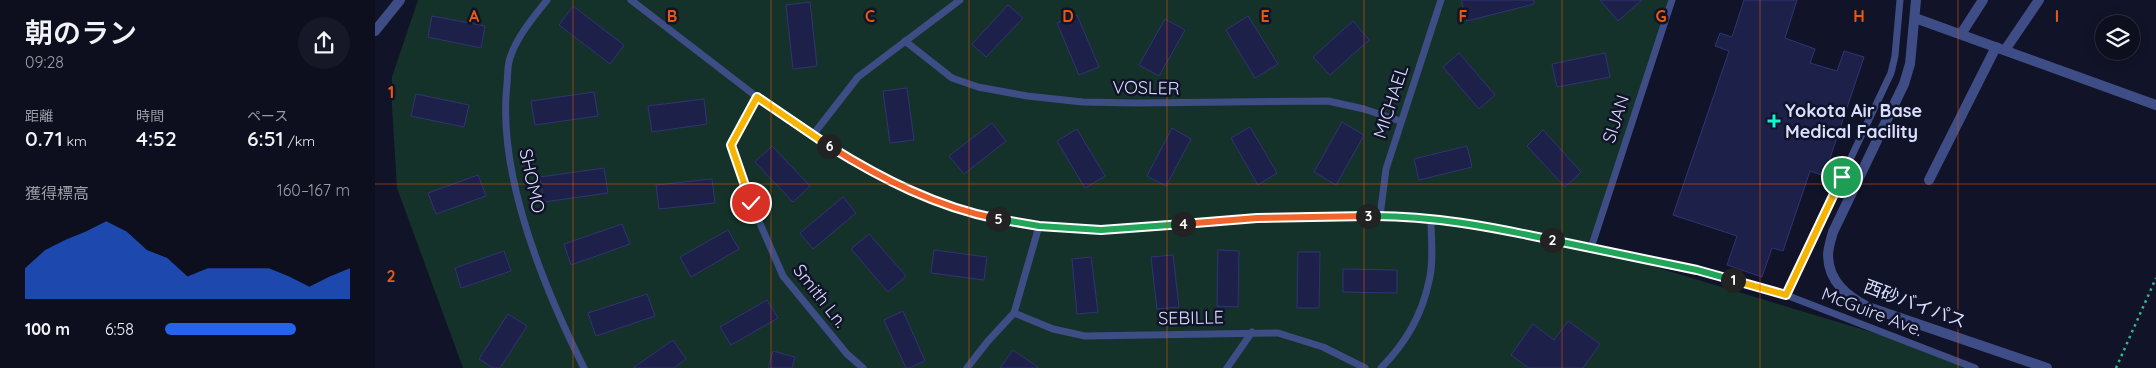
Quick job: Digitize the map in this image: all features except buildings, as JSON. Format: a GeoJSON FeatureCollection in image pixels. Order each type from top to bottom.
{"type":"FeatureCollection","features":[{"type":"Feature","properties":{"kind":"street"},"geometry":{"type":"LineString","coordinates":[[375,31],[399,0]]}},
{"type":"Feature","properties":{"kind":"street","name":"西砂バイパス"},"geometry":{"type":"LineString","coordinates":[[1916,0],[1910,64],[1904,84],[1833,232],[1828,255],[1832,276],[1842,291],[1868,307],[2047,368]]}},
{"type":"Feature","properties":{"kind":"street"},"geometry":{"type":"LineString","coordinates":[[1961,34],[1983,0]]}},
{"type":"Feature","properties":{"kind":"street"},"geometry":{"type":"LineString","coordinates":[[1929,180],[2000,49],[2039,0]]}},
{"type":"Feature","properties":{"kind":"street"},"geometry":{"type":"LineString","coordinates":[[1915,18],[2156,105]]}},
{"type":"Feature","properties":{"kind":"lane","name":"SHOMO"},"geometry":{"type":"LineString","coordinates":[[547,0],[524,29],[510,58],[505,104],[511,165],[534,251],[569,338],[584,368]]}},
{"type":"Feature","properties":{"kind":"lane","name":"McGuire Ave."},"geometry":{"type":"LineString","coordinates":[[631,0],[757,97],[812,136],[879,176],[966,212],[1039,226],[1101,230],[1257,218],[1380,216],[1431,219],[1494,228],[1697,270],[1786,295],[1975,368]]}},
{"type":"Feature","properties":{"kind":"lane"},"geometry":{"type":"LineString","coordinates":[[812,136],[858,77],[959,0]]}},
{"type":"Feature","properties":{"kind":"lane","name":"MICHAEL"},"geometry":{"type":"LineString","coordinates":[[1380,216],[1386,169],[1400,121],[1441,0]]}},
{"type":"Feature","properties":{"kind":"lane","name":"SIJAN"},"geometry":{"type":"LineString","coordinates":[[1591,248],[1672,0]]}},
{"type":"Feature","properties":{"kind":"lane"},"geometry":{"type":"LineString","coordinates":[[1786,295],[1891,73],[1895,56],[1900,0]]}},
{"type":"Feature","properties":{"kind":"lane","name":"VOSLER"},"geometry":{"type":"LineString","coordinates":[[905,41],[952,78],[978,87],[1032,96],[1083,102],[1137,103],[1328,101],[1364,109],[1400,121]]}},
{"type":"Feature","properties":{"kind":"lane","name":"Smith Ln."},"geometry":{"type":"LineString","coordinates":[[757,97],[731,145],[751,203],[783,276],[847,354],[863,368]]}},
{"type":"Feature","properties":{"kind":"lane"},"geometry":{"type":"LineString","coordinates":[[1381,368],[1397,351],[1417,320],[1430,280],[1431,219]]}},
{"type":"Feature","properties":{"kind":"lane"},"geometry":{"type":"LineString","coordinates":[[967,368],[1013,313],[1039,226]]}},
{"type":"Feature","properties":{"kind":"lane","name":"SEBILLE"},"geometry":{"type":"LineString","coordinates":[[1013,313],[1053,329],[1085,336],[1278,333],[1323,347],[1365,368]]}},
{"type":"Feature","properties":{"kind":"lane"},"geometry":{"type":"LineString","coordinates":[[1227,368],[1251,332]]}},
{"type":"Feature","properties":{"kind":"path"},"geometry":{"type":"LineString","coordinates":[[2116,368],[2156,278]]}},
{"type":"Feature","properties":{"kind":"green space"},"geometry":{"type":"Polygon","coordinates":[[[418,0],[1673,0],[1592,248],[1908,343],[1972,368],[463,368],[397,188],[392,77],[418,0]]]}},
{"type":"Feature","properties":{"kind":"place","name":"Yokota Air Base Medical Facility"},"geometry":{"type":"Point","coordinates":[1774,121]}},
{"type":"Feature","properties":{"kind":"route"},"geometry":{"type":"LineString","coordinates":[[751,203],[731,145],[757,97],[812,136],[887,180],[951,207],[990,217],[1039,226],[1101,230],[1257,218],[1380,216],[1431,219],[1494,228],[1671,264],[1786,295],[1842,177]]}}]}
